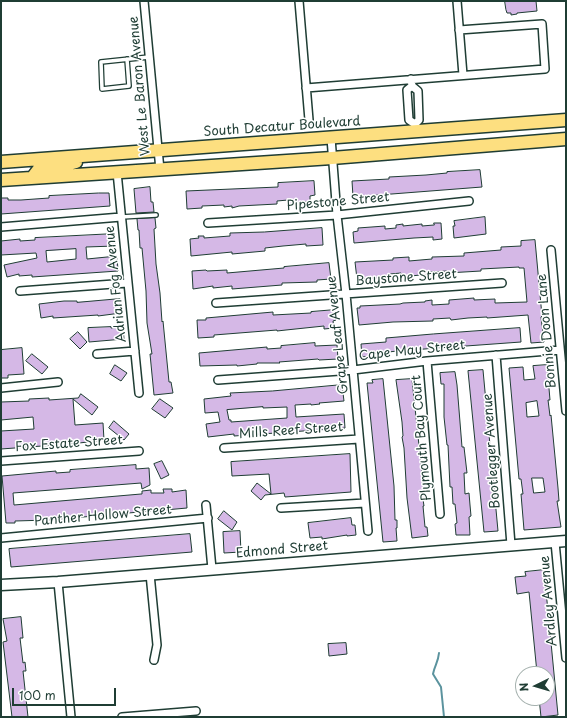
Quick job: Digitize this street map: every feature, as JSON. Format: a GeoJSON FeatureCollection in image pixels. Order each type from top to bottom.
{"type":"FeatureCollection","features":[{"type":"Feature","properties":{"kind":"main road","name":"South Decatur Boulevard"},"geometry":{"type":"LineString","coordinates":[[1,162],[331,138],[415,128],[566,120]]}},
{"type":"Feature","properties":{"kind":"main road"},"geometry":{"type":"LineString","coordinates":[[415,128],[417,151]]}},
{"type":"Feature","properties":{"kind":"main road"},"geometry":{"type":"LineString","coordinates":[[1,180],[332,158],[566,139]]}},
{"type":"Feature","properties":{"kind":"main road"},"geometry":{"type":"LineString","coordinates":[[32,178],[39,169],[55,168],[98,155]]}},
{"type":"Feature","properties":{"kind":"street","name":"West Le Baron Avenue"},"geometry":{"type":"LineString","coordinates":[[144,1],[160,170]]}},
{"type":"Feature","properties":{"kind":"street"},"geometry":{"type":"LineString","coordinates":[[299,1],[309,120]]}},
{"type":"Feature","properties":{"kind":"street"},"geometry":{"type":"LineString","coordinates":[[457,1],[463,75]]}},
{"type":"Feature","properties":{"kind":"street"},"geometry":{"type":"LineString","coordinates":[[306,88],[411,83],[463,75],[546,69],[542,24],[460,30]]}},
{"type":"Feature","properties":{"kind":"street"},"geometry":{"type":"LineString","coordinates":[[411,83],[418,91],[419,120],[415,128]]}},
{"type":"Feature","properties":{"kind":"street","name":"Grape Leaf Avenue"},"geometry":{"type":"LineString","coordinates":[[331,138],[337,215],[346,294],[368,530]]}},
{"type":"Feature","properties":{"kind":"street","name":"Adrian Fog Avenue"},"geometry":{"type":"LineString","coordinates":[[117,172],[139,393]]}},
{"type":"Feature","properties":{"kind":"street","name":"Pipestone Street"},"geometry":{"type":"LineString","coordinates":[[208,223],[337,215],[469,201]]}},
{"type":"Feature","properties":{"kind":"street"},"geometry":{"type":"LineString","coordinates":[[1,227],[122,217]]}},
{"type":"Feature","properties":{"kind":"street","name":"Bonnie Doon Lane"},"geometry":{"type":"LineString","coordinates":[[551,250],[566,411]]}},
{"type":"Feature","properties":{"kind":"street"},"geometry":{"type":"LineString","coordinates":[[20,291],[127,283]]}},
{"type":"Feature","properties":{"kind":"street","name":"Baystone Street"},"geometry":{"type":"LineString","coordinates":[[216,303],[502,283]]}},
{"type":"Feature","properties":{"kind":"street","name":"Cape May Street"},"geometry":{"type":"LineString","coordinates":[[218,380],[353,370],[427,361],[560,350]]}},
{"type":"Feature","properties":{"kind":"street"},"geometry":{"type":"LineString","coordinates":[[97,354],[135,351]]}},
{"type":"Feature","properties":{"kind":"street","name":"Bootlegger Avenue"},"geometry":{"type":"LineString","coordinates":[[496,355],[511,545]]}},
{"type":"Feature","properties":{"kind":"street","name":"Plymouth Bay Court"},"geometry":{"type":"LineString","coordinates":[[427,361],[440,514]]}},
{"type":"Feature","properties":{"kind":"street"},"geometry":{"type":"LineString","coordinates":[[1,388],[58,382]]}},
{"type":"Feature","properties":{"kind":"street","name":"Mills Reef Street"},"geometry":{"type":"LineString","coordinates":[[224,448],[360,439]]}},
{"type":"Feature","properties":{"kind":"street","name":"Fox Estate Street"},"geometry":{"type":"LineString","coordinates":[[1,461],[139,451]]}},
{"type":"Feature","properties":{"kind":"street"},"geometry":{"type":"LineString","coordinates":[[281,508],[365,503]]}},
{"type":"Feature","properties":{"kind":"street"},"geometry":{"type":"LineString","coordinates":[[206,505],[212,569]]}},
{"type":"Feature","properties":{"kind":"street","name":"Panther Hollow Street"},"geometry":{"type":"LineString","coordinates":[[1,538],[208,518]]}},
{"type":"Feature","properties":{"kind":"street","name":"Edmond Street"},"geometry":{"type":"LineString","coordinates":[[1,585],[58,582],[566,541]]}},
{"type":"Feature","properties":{"kind":"street","name":"Ardley Avenue"},"geometry":{"type":"LineString","coordinates":[[555,542],[565,633],[566,658]]}},
{"type":"Feature","properties":{"kind":"street"},"geometry":{"type":"LineString","coordinates":[[150,574],[157,645],[154,660]]}},
{"type":"Feature","properties":{"kind":"street"},"geometry":{"type":"LineString","coordinates":[[1,580],[1,585]]}},
{"type":"Feature","properties":{"kind":"street"},"geometry":{"type":"LineString","coordinates":[[58,582],[71,717]]}},
{"type":"Feature","properties":{"kind":"street"},"geometry":{"type":"LineString","coordinates":[[122,717],[196,711]]}},
{"type":"Feature","properties":{"kind":"lane"},"geometry":{"type":"LineString","coordinates":[[127,59],[129,86],[102,88],[100,62],[127,59],[149,57]]}},
{"type":"Feature","properties":{"kind":"lane"},"geometry":{"type":"LineString","coordinates":[[122,217],[156,215]]}},
{"type":"Feature","properties":{"kind":"building"},"geometry":{"type":"Polygon","coordinates":[[[505,1],[536,1],[537,11],[511,15],[511,13],[507,13],[505,1]]]}},
{"type":"Feature","properties":{"kind":"building"},"geometry":{"type":"Polygon","coordinates":[[[480,170],[482,187],[353,197],[352,181],[480,170]]]}},
{"type":"Feature","properties":{"kind":"building"},"geometry":{"type":"Polygon","coordinates":[[[314,181],[315,195],[310,196],[310,201],[288,204],[288,200],[277,201],[277,204],[239,206],[232,208],[232,206],[224,207],[224,205],[202,206],[202,208],[187,209],[186,191],[278,187],[278,183],[314,181]]]}},
{"type":"Feature","properties":{"kind":"building"},"geometry":{"type":"Polygon","coordinates":[[[150,187],[151,202],[153,202],[154,212],[136,213],[134,189],[150,187]]]}},
{"type":"Feature","properties":{"kind":"building"},"geometry":{"type":"Polygon","coordinates":[[[109,193],[110,206],[1,214],[1,198],[8,198],[8,200],[21,200],[49,198],[49,196],[109,193]]]}},
{"type":"Feature","properties":{"kind":"building"},"geometry":{"type":"Polygon","coordinates":[[[485,217],[486,234],[454,238],[454,221],[485,217]]]}},
{"type":"Feature","properties":{"kind":"building"},"geometry":{"type":"Polygon","coordinates":[[[155,218],[156,228],[154,229],[156,264],[169,382],[171,382],[173,393],[154,395],[150,354],[152,354],[147,323],[142,248],[140,248],[137,219],[155,218]]]}},
{"type":"Feature","properties":{"kind":"building"},"geometry":{"type":"Polygon","coordinates":[[[434,223],[441,223],[442,239],[433,240],[433,237],[354,243],[353,232],[358,231],[358,228],[385,226],[385,229],[396,228],[396,225],[403,224],[403,226],[422,224],[422,226],[434,225],[434,223]]]}},
{"type":"Feature","properties":{"kind":"building"},"geometry":{"type":"Polygon","coordinates":[[[322,228],[323,245],[306,246],[306,244],[265,248],[265,251],[232,254],[232,252],[191,256],[190,239],[199,238],[198,236],[204,236],[204,238],[230,236],[230,233],[322,228]]]}},
{"type":"Feature","properties":{"kind":"building"},"geometry":{"type":"Polygon","coordinates":[[[114,234],[115,246],[86,247],[87,259],[117,256],[118,271],[32,277],[32,275],[19,276],[19,274],[7,277],[4,265],[37,258],[36,253],[1,255],[1,241],[20,239],[20,241],[35,240],[35,238],[114,234]],[[76,249],[46,251],[47,262],[76,259],[76,249]]]}},
{"type":"Feature","properties":{"kind":"building"},"geometry":{"type":"Polygon","coordinates":[[[535,240],[544,342],[531,343],[528,315],[451,320],[450,318],[433,319],[433,321],[359,325],[357,308],[360,308],[360,306],[425,302],[432,300],[432,305],[449,304],[449,300],[474,298],[474,300],[495,299],[495,303],[527,302],[524,268],[481,269],[481,271],[447,273],[447,271],[430,272],[430,274],[401,277],[401,273],[390,274],[391,277],[357,279],[355,262],[393,260],[393,258],[409,257],[409,261],[432,259],[432,257],[464,256],[464,253],[501,250],[501,247],[521,246],[521,241],[535,240]]]}},
{"type":"Feature","properties":{"kind":"building"},"geometry":{"type":"Polygon","coordinates":[[[329,263],[331,279],[317,280],[317,282],[282,283],[282,285],[232,289],[232,286],[213,288],[213,286],[193,289],[192,271],[227,270],[227,273],[329,263]]]}},
{"type":"Feature","properties":{"kind":"building"},"geometry":{"type":"Polygon","coordinates":[[[120,299],[121,313],[98,316],[53,318],[53,316],[41,318],[39,304],[64,301],[77,302],[120,299]]]}},
{"type":"Feature","properties":{"kind":"building"},"geometry":{"type":"Polygon","coordinates":[[[335,310],[336,320],[333,321],[334,328],[324,329],[324,326],[214,335],[214,337],[198,338],[197,320],[206,320],[206,318],[273,312],[273,315],[335,310]]]}},
{"type":"Feature","properties":{"kind":"building"},"geometry":{"type":"Polygon","coordinates":[[[123,327],[124,339],[89,342],[88,328],[123,327]]]}},
{"type":"Feature","properties":{"kind":"building"},"geometry":{"type":"Polygon","coordinates":[[[520,328],[521,342],[397,351],[372,354],[372,356],[362,357],[361,344],[386,342],[386,338],[520,328]]]}},
{"type":"Feature","properties":{"kind":"building"},"geometry":{"type":"Polygon","coordinates":[[[78,332],[87,342],[80,349],[70,339],[78,332]]]}},
{"type":"Feature","properties":{"kind":"building"},"geometry":{"type":"Polygon","coordinates":[[[315,343],[315,346],[337,345],[338,359],[257,363],[237,366],[200,366],[199,353],[267,347],[267,349],[281,348],[281,346],[315,343]]]}},
{"type":"Feature","properties":{"kind":"building"},"geometry":{"type":"Polygon","coordinates":[[[22,348],[24,374],[8,375],[8,378],[1,378],[1,350],[22,348]]]}},
{"type":"Feature","properties":{"kind":"building"},"geometry":{"type":"Polygon","coordinates":[[[32,354],[48,367],[42,374],[26,361],[32,354]]]}},
{"type":"Feature","properties":{"kind":"building"},"geometry":{"type":"Polygon","coordinates":[[[115,365],[127,373],[121,381],[110,374],[115,365]]]}},
{"type":"Feature","properties":{"kind":"building"},"geometry":{"type":"Polygon","coordinates":[[[547,365],[550,400],[548,400],[550,416],[551,415],[559,501],[557,501],[561,527],[524,530],[521,494],[523,494],[521,479],[519,479],[509,368],[523,367],[524,380],[535,379],[533,366],[547,365]],[[537,401],[526,403],[527,417],[539,416],[537,401]],[[532,478],[534,493],[545,492],[543,478],[532,478]]]}},
{"type":"Feature","properties":{"kind":"building"},"geometry":{"type":"Polygon","coordinates":[[[483,370],[498,531],[484,532],[468,371],[483,370]]]}},
{"type":"Feature","properties":{"kind":"building"},"geometry":{"type":"Polygon","coordinates":[[[455,372],[462,447],[464,447],[467,473],[464,473],[465,494],[469,493],[471,516],[469,517],[470,535],[456,535],[455,524],[457,523],[455,504],[453,504],[452,487],[450,487],[448,445],[444,417],[444,384],[441,384],[440,373],[455,372]]]}},
{"type":"Feature","properties":{"kind":"building"},"geometry":{"type":"Polygon","coordinates":[[[383,379],[394,486],[395,520],[397,520],[397,541],[383,542],[367,383],[373,383],[372,380],[383,379]]]}},
{"type":"Feature","properties":{"kind":"building"},"geometry":{"type":"Polygon","coordinates":[[[412,379],[424,493],[422,493],[425,527],[427,527],[428,536],[412,538],[407,498],[402,422],[396,380],[412,379]]]}},
{"type":"Feature","properties":{"kind":"building"},"geometry":{"type":"Polygon","coordinates":[[[342,385],[344,401],[311,405],[295,405],[296,417],[344,414],[345,428],[234,436],[234,434],[208,437],[206,424],[220,422],[218,412],[205,413],[204,399],[231,396],[230,393],[342,385]],[[287,407],[227,410],[229,420],[231,420],[231,422],[287,418],[287,407]]]}},
{"type":"Feature","properties":{"kind":"building"},"geometry":{"type":"Polygon","coordinates":[[[81,394],[98,407],[92,415],[73,399],[75,425],[103,423],[104,440],[1,449],[1,431],[34,429],[33,417],[1,420],[1,402],[29,401],[29,399],[49,398],[49,400],[78,398],[81,394]]]}},
{"type":"Feature","properties":{"kind":"building"},"geometry":{"type":"Polygon","coordinates":[[[160,399],[173,408],[165,418],[152,409],[160,399]]]}},
{"type":"Feature","properties":{"kind":"building"},"geometry":{"type":"Polygon","coordinates":[[[114,421],[129,434],[124,440],[109,428],[114,421]]]}},
{"type":"Feature","properties":{"kind":"building"},"geometry":{"type":"Polygon","coordinates":[[[350,454],[351,492],[285,497],[284,493],[265,495],[261,500],[251,491],[257,483],[271,494],[269,474],[232,476],[231,462],[350,454]]]}},
{"type":"Feature","properties":{"kind":"building"},"geometry":{"type":"Polygon","coordinates":[[[162,461],[169,475],[161,479],[154,464],[162,461]]]}},
{"type":"Feature","properties":{"kind":"building"},"geometry":{"type":"Polygon","coordinates":[[[136,465],[136,469],[149,468],[150,485],[142,489],[141,483],[13,493],[14,505],[142,494],[142,491],[151,490],[151,493],[164,493],[163,489],[172,489],[172,492],[186,490],[187,508],[165,510],[151,509],[151,511],[49,520],[15,521],[15,523],[6,523],[2,476],[56,471],[56,473],[70,472],[70,470],[136,465]]]}},
{"type":"Feature","properties":{"kind":"building"},"geometry":{"type":"Polygon","coordinates":[[[224,511],[237,522],[232,530],[218,519],[224,511]]]}},
{"type":"Feature","properties":{"kind":"building"},"geometry":{"type":"Polygon","coordinates":[[[351,518],[352,525],[355,525],[356,535],[322,539],[322,537],[310,538],[308,523],[351,518]]]}},
{"type":"Feature","properties":{"kind":"building"},"geometry":{"type":"Polygon","coordinates":[[[240,531],[241,552],[224,553],[223,532],[240,531]]]}},
{"type":"Feature","properties":{"kind":"building"},"geometry":{"type":"Polygon","coordinates":[[[190,534],[192,552],[11,567],[9,549],[190,534]]]}},
{"type":"Feature","properties":{"kind":"building"},"geometry":{"type":"Polygon","coordinates":[[[544,570],[553,666],[536,666],[529,592],[517,594],[515,577],[526,576],[525,572],[544,570]]]}},
{"type":"Feature","properties":{"kind":"building"},"geometry":{"type":"Polygon","coordinates":[[[21,617],[23,638],[20,638],[23,663],[25,662],[26,671],[23,671],[28,717],[12,717],[3,642],[7,641],[3,619],[21,617]]]}},
{"type":"Feature","properties":{"kind":"building"},"geometry":{"type":"Polygon","coordinates":[[[346,643],[347,654],[329,656],[328,644],[346,643]]]}},
{"type":"Feature","properties":{"kind":"building"},"geometry":{"type":"Polygon","coordinates":[[[555,684],[558,715],[541,717],[540,706],[555,706],[555,684]]]}},
{"type":"Feature","properties":{"kind":"waterway"},"geometry":{"type":"LineString","coordinates":[[439,653],[433,674],[441,687],[444,717]]}}]}
